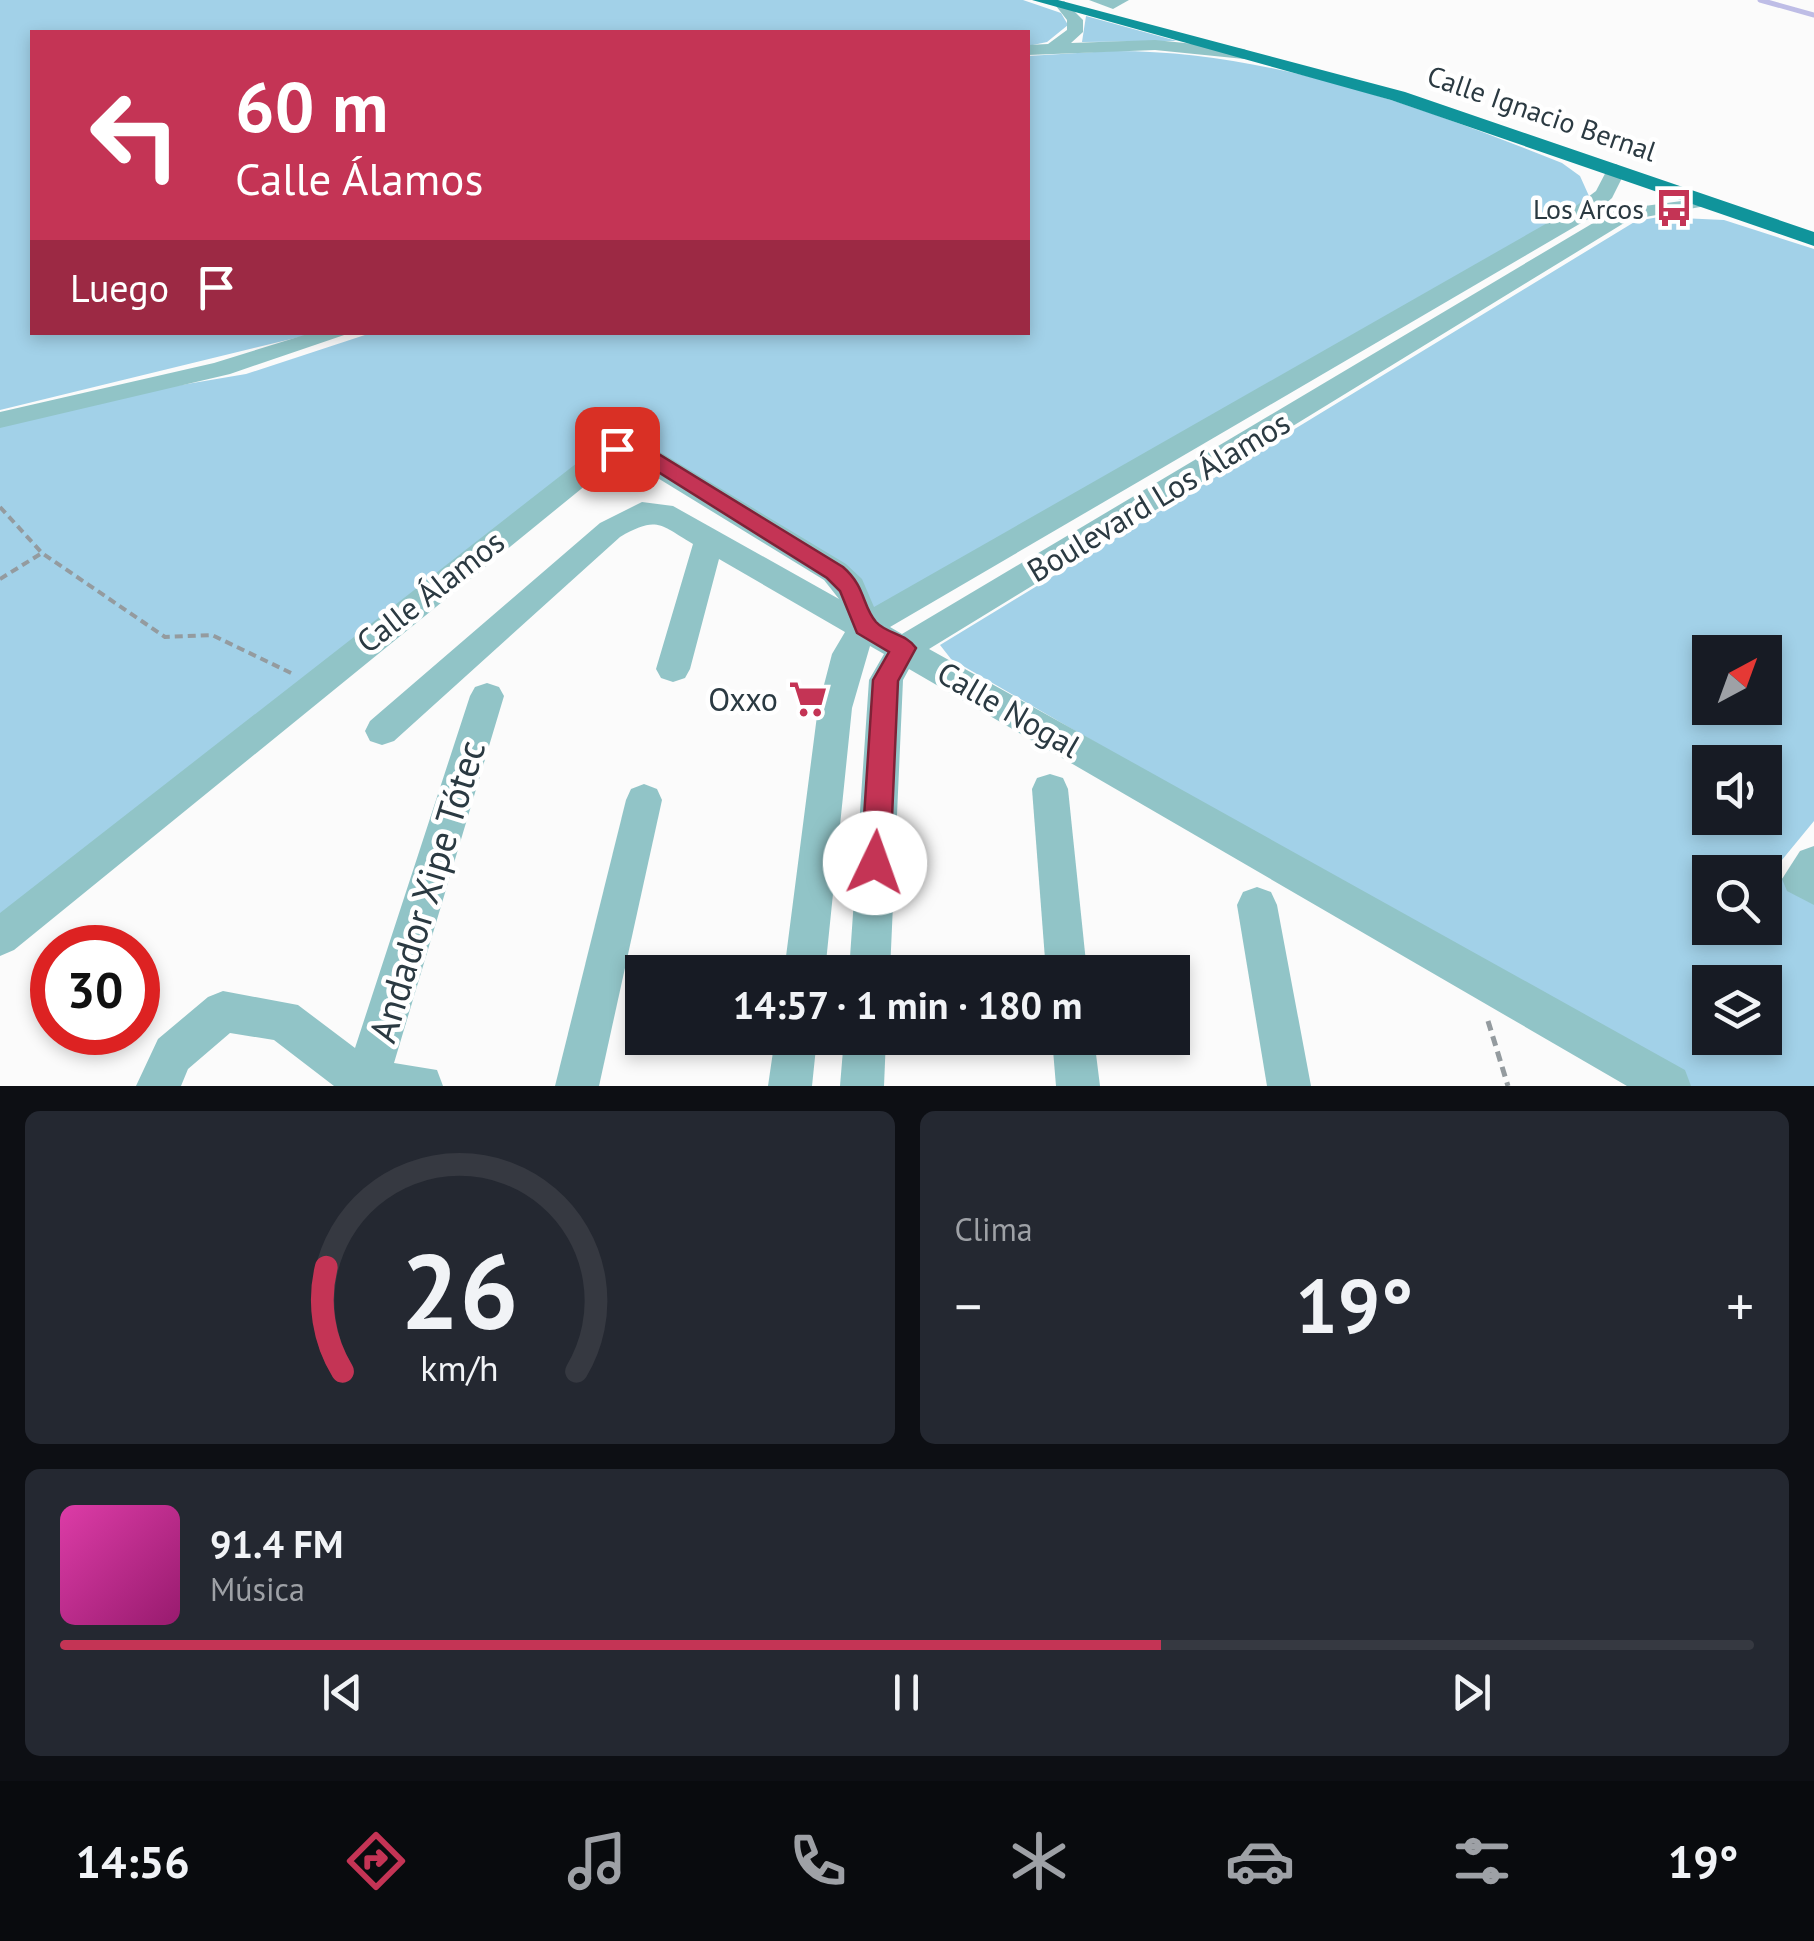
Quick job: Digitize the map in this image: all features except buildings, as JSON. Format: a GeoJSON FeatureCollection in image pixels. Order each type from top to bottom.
{"type":"FeatureCollection","features":[{"type":"Feature","properties":{"kind":"main road","name":"Calle Ignacio Bernal"},"geometry":{"type":"LineString","coordinates":[[1040,0],[1398,96],[1814,240]]}},
{"type":"Feature","properties":{"kind":"street"},"geometry":{"type":"LineString","coordinates":[[1054,48],[1076,32],[1076,20],[1064,6]]}},
{"type":"Feature","properties":{"kind":"street"},"geometry":{"type":"LineString","coordinates":[[1030,50],[1174,45],[1247,54]]}},
{"type":"Feature","properties":{"kind":"street","name":"Boulevard Los Álamos"},"geometry":{"type":"LineString","coordinates":[[866,627],[1196,432],[1580,214],[1605,194],[1616,170]]}},
{"type":"Feature","properties":{"kind":"street","name":"Boulevard Los Álamos"},"geometry":{"type":"LineString","coordinates":[[904,648],[1623,215],[1704,201]]}},
{"type":"Feature","properties":{"kind":"street"},"geometry":{"type":"LineString","coordinates":[[0,420],[220,369],[331,335]]}},
{"type":"Feature","properties":{"kind":"street"},"geometry":{"type":"LineString","coordinates":[[1196,432],[1230,452]]}},
{"type":"Feature","properties":{"kind":"street","name":"Calle Álamos"},"geometry":{"type":"LineString","coordinates":[[0,937],[560,488],[617,449],[645,455],[835,572],[851,587],[866,627]]}},
{"type":"Feature","properties":{"kind":"street","name":"Calle Nogal"},"geometry":{"type":"LineString","coordinates":[[382,731],[620,523],[642,512],[663,513],[1669,1086]]}},
{"type":"Feature","properties":{"kind":"street"},"geometry":{"type":"LineString","coordinates":[[673,669],[710,538]]}},
{"type":"Feature","properties":{"kind":"street"},"geometry":{"type":"LineString","coordinates":[[806,955],[835,708],[848,654],[866,627]]}},
{"type":"Feature","properties":{"kind":"street"},"geometry":{"type":"LineString","coordinates":[[870,955],[886,680],[904,648]]}},
{"type":"Feature","properties":{"kind":"street","name":"Andador Xipe Tótec"},"geometry":{"type":"LineString","coordinates":[[366,1085],[487,696]]}},
{"type":"Feature","properties":{"kind":"street"},"geometry":{"type":"LineString","coordinates":[[1050,789],[1065,955]]}},
{"type":"Feature","properties":{"kind":"street"},"geometry":{"type":"LineString","coordinates":[[577,1086],[644,800]]}},
{"type":"Feature","properties":{"kind":"street"},"geometry":{"type":"LineString","coordinates":[[1257,905],[1290,1086]]}},
{"type":"Feature","properties":{"kind":"street"},"geometry":{"type":"LineString","coordinates":[[165,1070],[223,1012],[283,1020],[366,1085],[421,1086]]}},
{"type":"Feature","properties":{"kind":"street"},"geometry":{"type":"LineString","coordinates":[[790,1086],[794,1055]]}},
{"type":"Feature","properties":{"kind":"street"},"geometry":{"type":"LineString","coordinates":[[862,1086],[864,1055]]}},
{"type":"Feature","properties":{"kind":"street"},"geometry":{"type":"LineString","coordinates":[[1075,1055],[1078,1086]]}},
{"type":"Feature","properties":{"kind":"path"},"geometry":{"type":"LineString","coordinates":[[0,507],[42,553],[164,636],[212,635],[313,684]]}},
{"type":"Feature","properties":{"kind":"path"},"geometry":{"type":"LineString","coordinates":[[0,579],[42,553]]}},
{"type":"Feature","properties":{"kind":"path"},"geometry":{"type":"LineString","coordinates":[[1473,974],[1508,1086]]}},
{"type":"Feature","properties":{"kind":"shaded area"},"geometry":{"type":"Polygon","coordinates":[[[0,0],[1023,0],[1061,13],[1068,25],[1047,42],[1030,46],[1030,30],[30,30],[30,335],[308,335],[0,410],[0,0]]]}},
{"type":"Feature","properties":{"kind":"shaded area"},"geometry":{"type":"Polygon","coordinates":[[[1086,16],[1177,41],[1082,42],[1086,16]]]}},
{"type":"Feature","properties":{"kind":"shaded area"},"geometry":{"type":"Polygon","coordinates":[[[1111,51],[1169,53],[1227,60],[1341,85],[1453,121],[1562,163],[1580,176],[1589,196],[1586,202],[884,609],[873,607],[650,448],[622,442],[0,925],[0,426],[122,395],[246,374],[365,335],[1030,335],[1030,56],[1111,51]]]}},
{"type":"Feature","properties":{"kind":"shaded area"},"geometry":{"type":"Polygon","coordinates":[[[1659,217],[1724,220],[1814,249],[1814,821],[1782,860],[1782,855],[1692,855],[1692,945],[1782,945],[1782,878],[1814,898],[1814,1086],[1689,1086],[951,659],[940,645],[1636,221],[1659,217]]]}},
{"type":"Feature","properties":{"kind":"waterway"},"geometry":{"type":"LineString","coordinates":[[1760,0],[1814,15]]}},
{"type":"Feature","properties":{"kind":"place","name":"Los Arcos"},"geometry":{"type":"Point","coordinates":[1674,208]}},
{"type":"Feature","properties":{"kind":"place","name":"Oxxo"},"geometry":{"type":"Point","coordinates":[808,699]}},
{"type":"Feature","properties":{"kind":"route"},"geometry":{"type":"LineString","coordinates":[[617,449],[645,455],[835,572],[851,587],[866,627],[904,648],[886,680],[875,863]]}}]}
